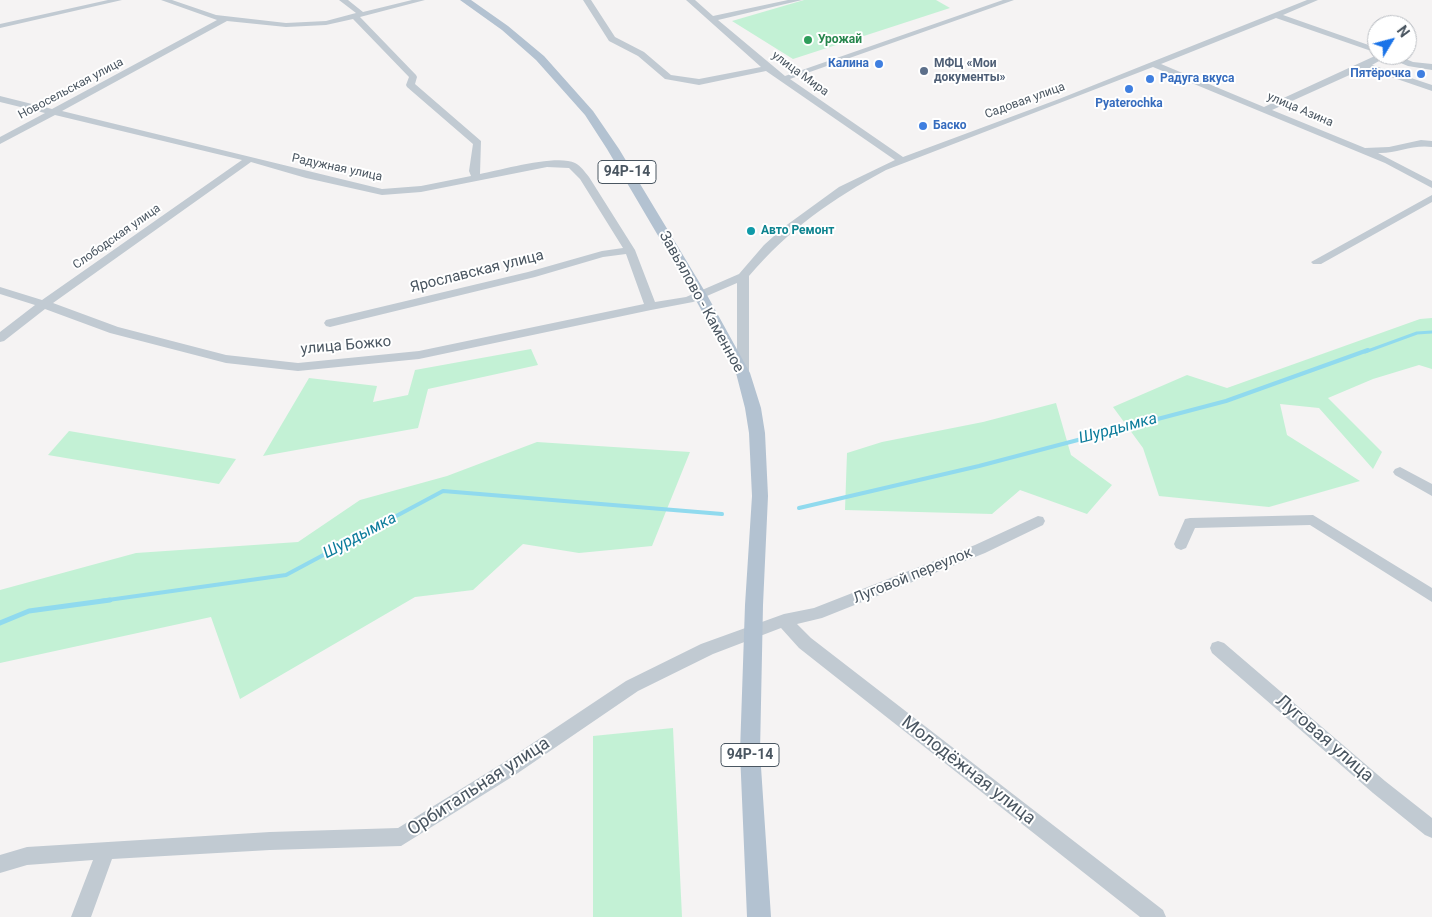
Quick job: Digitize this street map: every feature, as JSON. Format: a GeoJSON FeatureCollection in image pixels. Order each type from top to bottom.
{"type":"FeatureCollection","features":[{"type":"Feature","properties":{"kind":"main road","name":"Завьялово - Каменное"},"geometry":{"type":"LineString","coordinates":[[465,0],[505,28],[540,58],[589,113],[613,149],[743,373],[753,408],[757,433],[760,496],[752,632],[750,752],[760,917]]}},
{"type":"Feature","properties":{"kind":"street"},"geometry":{"type":"LineString","coordinates":[[2,24],[118,0]]}},
{"type":"Feature","properties":{"kind":"street"},"geometry":{"type":"LineString","coordinates":[[165,0],[224,19],[251,23],[300,25],[326,23],[421,0]]}},
{"type":"Feature","properties":{"kind":"street"},"geometry":{"type":"LineString","coordinates":[[343,0],[413,77],[410,86],[478,143],[474,171],[476,177]]}},
{"type":"Feature","properties":{"kind":"street"},"geometry":{"type":"LineString","coordinates":[[587,0],[612,40],[642,54],[668,77],[699,82],[768,68]]}},
{"type":"Feature","properties":{"kind":"street","name":"улица Мира"},"geometry":{"type":"LineString","coordinates":[[690,0],[768,68],[901,160]]}},
{"type":"Feature","properties":{"kind":"street"},"geometry":{"type":"LineString","coordinates":[[749,11],[754,7],[757,0]]}},
{"type":"Feature","properties":{"kind":"street"},"geometry":{"type":"LineString","coordinates":[[712,19],[798,0]]}},
{"type":"Feature","properties":{"kind":"street"},"geometry":{"type":"LineString","coordinates":[[783,79],[1010,0]]}},
{"type":"Feature","properties":{"kind":"street","name":"Садовая улица"},"geometry":{"type":"LineString","coordinates":[[743,276],[768,248],[822,204],[863,177],[901,160],[1154,65],[1314,0]]}},
{"type":"Feature","properties":{"kind":"street"},"geometry":{"type":"LineString","coordinates":[[1275,15],[1367,47]]}},
{"type":"Feature","properties":{"kind":"street","name":"Новосельская улица"},"geometry":{"type":"LineString","coordinates":[[0,141],[224,19]]}},
{"type":"Feature","properties":{"kind":"street","name":"улица Азина"},"geometry":{"type":"LineString","coordinates":[[1154,65],[1359,150],[1405,170],[1432,185]]}},
{"type":"Feature","properties":{"kind":"street"},"geometry":{"type":"LineString","coordinates":[[1265,110],[1365,65],[1432,88]]}},
{"type":"Feature","properties":{"kind":"street"},"geometry":{"type":"LineString","coordinates":[[1414,65],[1432,72]]}},
{"type":"Feature","properties":{"kind":"street"},"geometry":{"type":"LineString","coordinates":[[1417,65],[1432,67]]}},
{"type":"Feature","properties":{"kind":"street","name":"Радужная улица"},"geometry":{"type":"LineString","coordinates":[[0,99],[382,192],[421,190],[476,177],[547,164],[571,165],[584,176],[630,250],[651,306]]}},
{"type":"Feature","properties":{"kind":"street"},"geometry":{"type":"LineString","coordinates":[[1359,150],[1388,150],[1411,144],[1432,144]]}},
{"type":"Feature","properties":{"kind":"street","name":"Слободская улица"},"geometry":{"type":"LineString","coordinates":[[0,338],[44,304],[250,159]]}},
{"type":"Feature","properties":{"kind":"street"},"geometry":{"type":"LineString","coordinates":[[1317,262],[1432,198]]}},
{"type":"Feature","properties":{"kind":"street","name":"Ярославская улица"},"geometry":{"type":"LineString","coordinates":[[330,323],[504,282],[602,254],[630,250]]}},
{"type":"Feature","properties":{"kind":"street"},"geometry":{"type":"LineString","coordinates":[[743,276],[743,373]]}},
{"type":"Feature","properties":{"kind":"street","name":"улица Божко"},"geometry":{"type":"LineString","coordinates":[[0,290],[114,330],[226,359],[298,367],[419,355],[651,306],[689,300],[743,276]]}},
{"type":"Feature","properties":{"kind":"street"},"geometry":{"type":"LineString","coordinates":[[1400,472],[1432,491]]}},
{"type":"Feature","properties":{"kind":"street"},"geometry":{"type":"LineString","coordinates":[[1181,544],[1190,523],[1313,520],[1432,596]]}},
{"type":"Feature","properties":{"kind":"street","name":"Луговой переулок"},"geometry":{"type":"LineString","coordinates":[[752,632],[784,620],[816,614],[980,549],[1038,521]]}},
{"type":"Feature","properties":{"kind":"street","name":"Молодёжная улица"},"geometry":{"type":"LineString","coordinates":[[784,620],[804,643],[1156,917]]}},
{"type":"Feature","properties":{"kind":"street","name":"Орбитальная улица"},"geometry":{"type":"LineString","coordinates":[[0,864],[27,856],[106,850],[270,841],[401,837],[509,769],[632,686],[707,649],[752,632]]}},
{"type":"Feature","properties":{"kind":"street","name":"Луговая улица"},"geometry":{"type":"LineString","coordinates":[[1218,648],[1379,787],[1432,829]]}},
{"type":"Feature","properties":{"kind":"street"},"geometry":{"type":"LineString","coordinates":[[82,917],[106,850]]}},
{"type":"Feature","properties":{"kind":"green space","name":"Урожай"},"geometry":{"type":"Polygon","coordinates":[[[804,0],[936,0],[950,8],[793,59],[732,21],[804,0]]]}},
{"type":"Feature","properties":{"kind":"green space"},"geometry":{"type":"Polygon","coordinates":[[[1432,318],[1432,369],[1419,365],[1373,379],[1328,398],[1382,452],[1373,469],[1319,408],[1280,404],[1287,435],[1360,481],[1269,507],[1159,496],[1143,448],[1113,407],[1187,375],[1227,388],[1420,319],[1432,318]]]}},
{"type":"Feature","properties":{"kind":"green space"},"geometry":{"type":"Polygon","coordinates":[[[531,349],[538,365],[428,389],[418,428],[263,456],[309,378],[377,386],[373,402],[408,395],[415,370],[531,349]]]}},
{"type":"Feature","properties":{"kind":"green space"},"geometry":{"type":"Polygon","coordinates":[[[1056,403],[1071,455],[1112,485],[1087,514],[1020,490],[992,514],[845,510],[847,453],[882,442],[983,422],[1056,403]]]}},
{"type":"Feature","properties":{"kind":"green space"},"geometry":{"type":"Polygon","coordinates":[[[69,431],[236,459],[219,484],[48,455],[69,431]]]}},
{"type":"Feature","properties":{"kind":"green space"},"geometry":{"type":"Polygon","coordinates":[[[537,442],[690,452],[652,546],[579,553],[523,544],[473,590],[415,597],[240,699],[211,617],[0,663],[0,590],[136,553],[298,542],[360,500],[447,476],[537,442]]]}},
{"type":"Feature","properties":{"kind":"green space"},"geometry":{"type":"Polygon","coordinates":[[[673,728],[682,917],[593,917],[593,736],[673,728]]]}},
{"type":"Feature","properties":{"kind":"waterway","name":"Шурдымка"},"geometry":{"type":"LineString","coordinates":[[1365,352],[1417,333],[1432,332]]}},
{"type":"Feature","properties":{"kind":"waterway","name":"Шурдымка"},"geometry":{"type":"LineString","coordinates":[[799,508],[979,466],[1226,401],[1368,350]]}},
{"type":"Feature","properties":{"kind":"waterway","name":"Шурдымка"},"geometry":{"type":"LineString","coordinates":[[101,601],[286,575],[443,491],[722,514]]}},
{"type":"Feature","properties":{"kind":"waterway","name":"Шурдымка"},"geometry":{"type":"LineString","coordinates":[[0,623],[29,611],[110,600]]}},
{"type":"Feature","properties":{"kind":"place","name":"Урожай"},"geometry":{"type":"Point","coordinates":[808,40]}},
{"type":"Feature","properties":{"kind":"place","name":"Калина"},"geometry":{"type":"Point","coordinates":[879,64]}},
{"type":"Feature","properties":{"kind":"place","name":"МФЦ «Мои документы»"},"geometry":{"type":"Point","coordinates":[924,71]}},
{"type":"Feature","properties":{"kind":"place","name":"Пятёрочка"},"geometry":{"type":"Point","coordinates":[1421,74]}},
{"type":"Feature","properties":{"kind":"place","name":"Радуга вкуса"},"geometry":{"type":"Point","coordinates":[1150,79]}},
{"type":"Feature","properties":{"kind":"place","name":"Pyaterochka"},"geometry":{"type":"Point","coordinates":[1129,89]}},
{"type":"Feature","properties":{"kind":"place","name":"Баско"},"geometry":{"type":"Point","coordinates":[923,126]}},
{"type":"Feature","properties":{"kind":"place","name":"Авто Ремонт"},"geometry":{"type":"Point","coordinates":[751,231]}}]}
